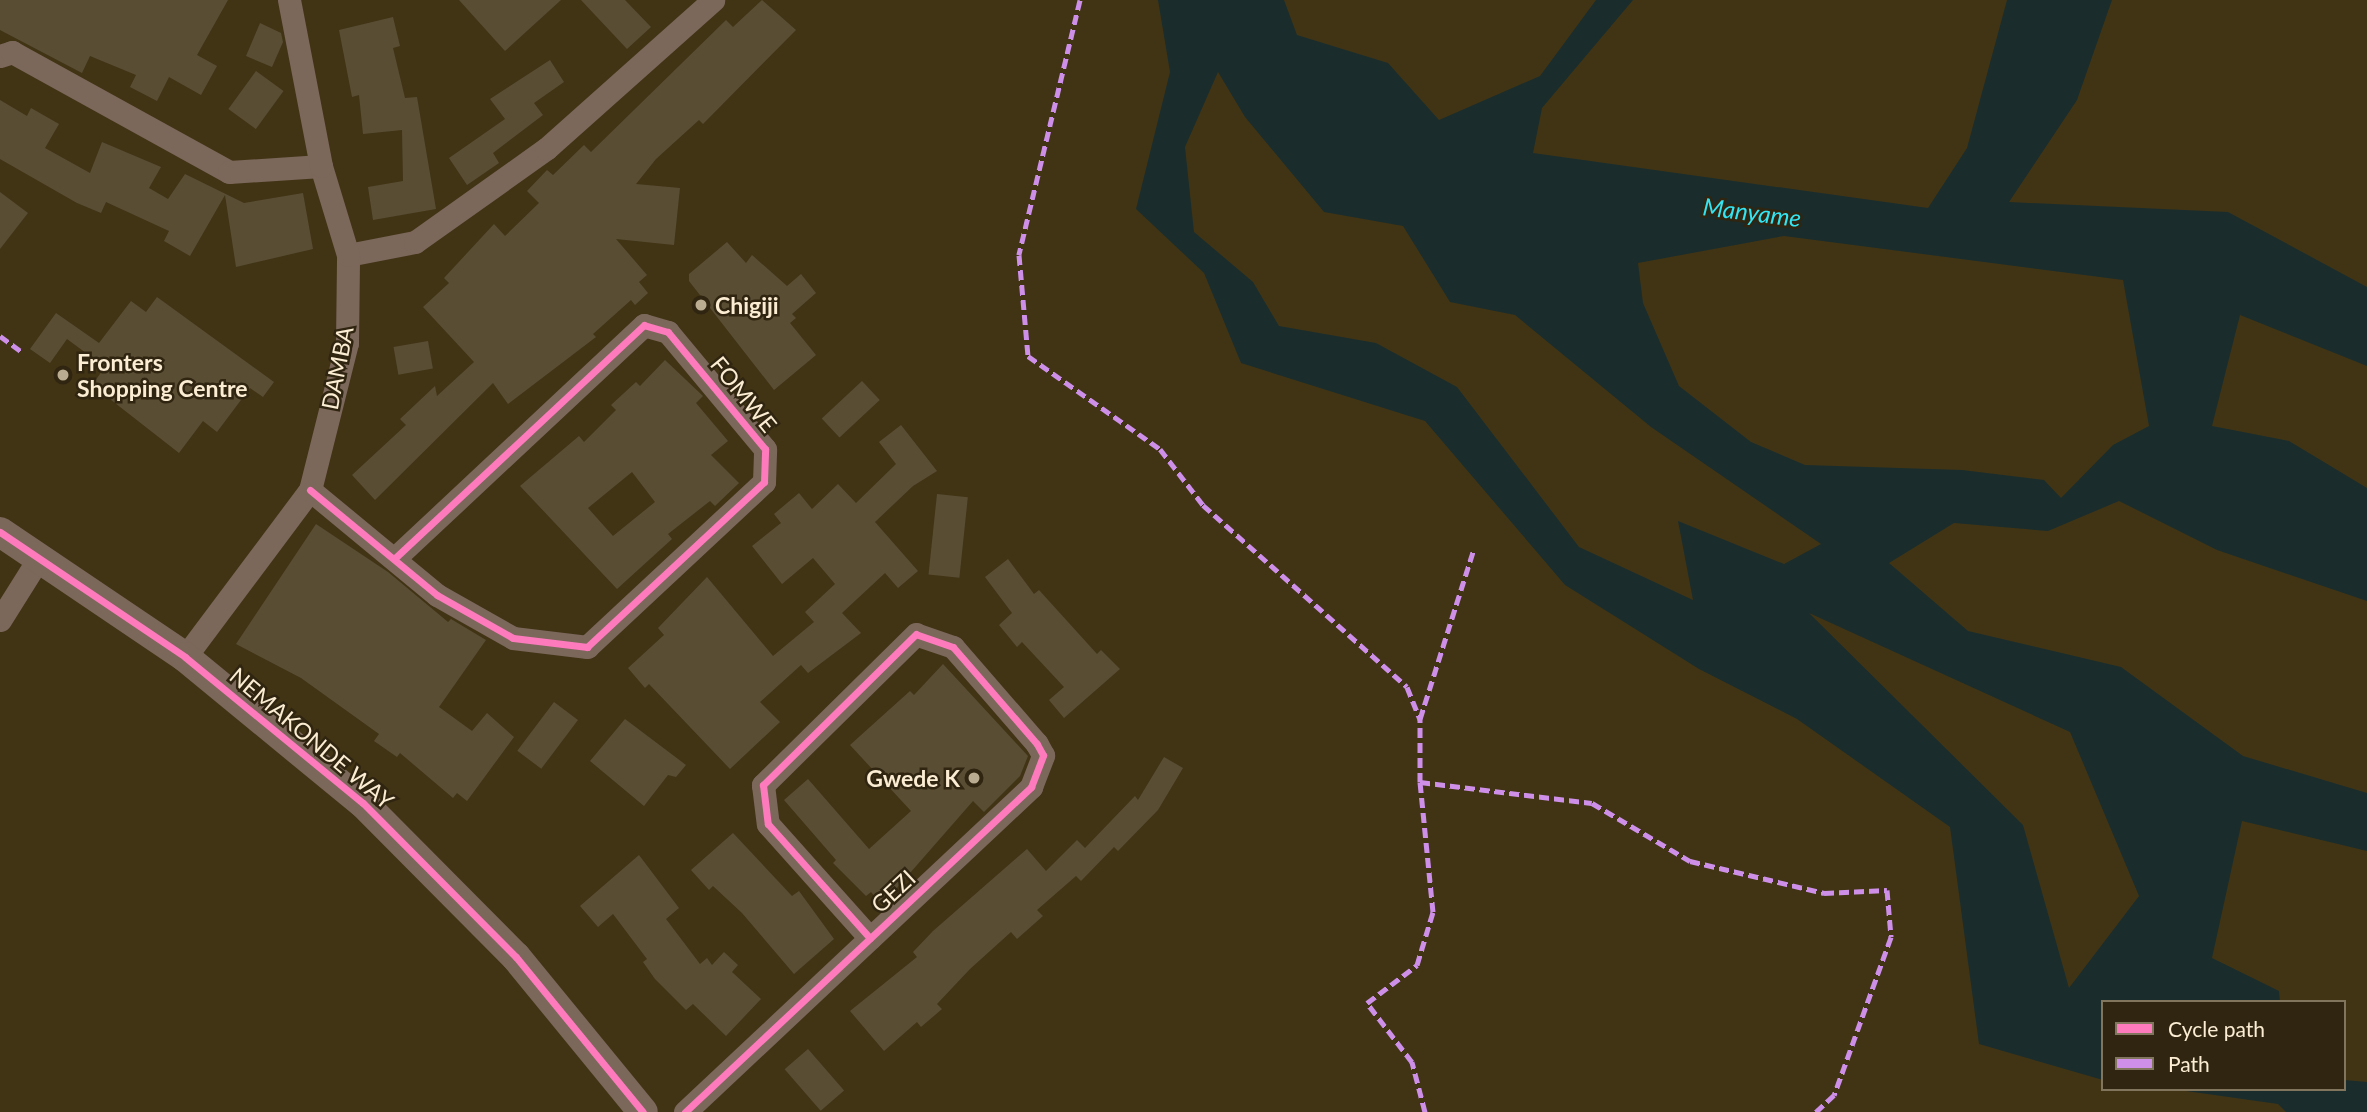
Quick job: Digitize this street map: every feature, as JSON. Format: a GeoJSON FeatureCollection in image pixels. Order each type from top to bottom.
{"type":"FeatureCollection","features":[{"type":"Feature","properties":{"kind":"street","name":"DAMBA"},"geometry":{"type":"LineString","coordinates":[[185,657],[310,490],[347,343],[348,256],[321,166],[289,0]]}},
{"type":"Feature","properties":{"kind":"street"},"geometry":{"type":"LineString","coordinates":[[348,256],[415,242],[546,149],[713,0]]}},
{"type":"Feature","properties":{"kind":"street"},"geometry":{"type":"LineString","coordinates":[[0,55],[12,52],[229,172],[321,166]]}},
{"type":"Feature","properties":{"kind":"street","name":"FOMWE"},"geometry":{"type":"LineString","coordinates":[[310,490],[437,595],[513,638],[587,647],[764,482],[765,449],[668,332],[643,325],[394,559]]}},
{"type":"Feature","properties":{"kind":"street","name":"NEMAKONDE WAY"},"geometry":{"type":"LineString","coordinates":[[0,532],[185,657],[363,803],[516,957],[643,1112]]}},
{"type":"Feature","properties":{"kind":"street"},"geometry":{"type":"LineString","coordinates":[[0,620],[39,558]]}},
{"type":"Feature","properties":{"kind":"street","name":"GEZI"},"geometry":{"type":"LineString","coordinates":[[685,1112],[870,939],[1031,787],[1043,755],[1037,744],[953,647],[916,634],[763,785],[768,824],[870,939]]}},
{"type":"Feature","properties":{"kind":"water","name":"Manyame"},"geometry":{"type":"Polygon","coordinates":[[[1158,0],[1284,0],[1297,35],[1388,63],[1439,120],[1540,76],[1596,0],[1633,0],[1542,108],[1533,153],[1928,208],[1967,148],[2007,0],[2112,0],[2077,100],[2009,202],[2228,212],[2367,287],[2367,366],[2240,315],[2212,426],[2289,441],[2367,488],[2367,601],[2217,550],[2119,501],[2048,531],[1954,523],[1889,563],[1968,631],[2121,667],[2243,756],[2367,793],[2367,851],[2242,821],[2212,958],[2279,991],[2280,1000],[2101,1000],[2101,1079],[1979,1044],[1950,827],[1797,719],[1699,669],[1565,585],[1425,421],[1241,363],[1204,273],[1136,209],[1170,72],[1158,0]],[[1218,72],[1185,147],[1194,232],[1253,282],[1279,326],[1376,343],[1457,387],[1579,547],[1693,600],[1678,521],[1784,564],[1821,544],[1651,427],[1515,315],[1450,302],[1403,226],[1324,212],[1245,117],[1218,72]],[[1784,236],[1638,263],[1643,303],[1679,386],[1751,442],[1805,465],[1962,470],[2044,480],[2061,498],[2113,445],[2149,426],[2123,280],[1784,236]],[[1809,613],[2023,825],[2069,988],[2139,896],[2070,732],[1809,613]]]}},
{"type":"Feature","properties":{"kind":"water"},"geometry":{"type":"Polygon","coordinates":[[[2346,1080],[2367,1082],[2367,1112],[2286,1112],[2278,1104],[2186,1091],[2346,1091],[2346,1080]]]}},
{"type":"Feature","properties":{"kind":"building"},"geometry":{"type":"Polygon","coordinates":[[[0,0],[228,0],[197,55],[217,66],[201,95],[169,77],[157,101],[130,87],[136,75],[90,56],[82,73],[0,30],[0,0]]]}},
{"type":"Feature","properties":{"kind":"building"},"geometry":{"type":"Polygon","coordinates":[[[459,0],[561,0],[505,51],[459,0]]]}},
{"type":"Feature","properties":{"kind":"building"},"geometry":{"type":"Polygon","coordinates":[[[581,0],[625,0],[651,27],[627,49],[581,0]]]}},
{"type":"Feature","properties":{"kind":"building"},"geometry":{"type":"Polygon","coordinates":[[[762,0],[796,30],[703,124],[699,120],[656,159],[636,184],[680,188],[674,245],[616,239],[647,275],[639,282],[648,293],[635,305],[631,300],[593,334],[596,337],[508,404],[493,383],[375,500],[352,475],[406,425],[400,419],[435,386],[437,396],[474,362],[423,307],[449,283],[444,278],[494,224],[505,236],[539,203],[527,191],[547,170],[553,175],[584,145],[591,152],[726,20],[733,27],[762,0]]]}},
{"type":"Feature","properties":{"kind":"building"},"geometry":{"type":"Polygon","coordinates":[[[393,17],[400,46],[393,48],[405,98],[417,97],[436,209],[373,220],[368,187],[403,181],[402,130],[363,134],[359,95],[352,97],[339,30],[393,17]]]}},
{"type":"Feature","properties":{"kind":"building"},"geometry":{"type":"Polygon","coordinates":[[[260,23],[281,33],[283,42],[272,67],[246,56],[260,23]]]}},
{"type":"Feature","properties":{"kind":"building"},"geometry":{"type":"Polygon","coordinates":[[[550,60],[564,82],[534,103],[543,115],[493,153],[499,163],[467,185],[449,158],[505,119],[490,99],[550,60]]]}},
{"type":"Feature","properties":{"kind":"building"},"geometry":{"type":"Polygon","coordinates":[[[256,71],[284,91],[256,129],[228,109],[256,71]]]}},
{"type":"Feature","properties":{"kind":"building"},"geometry":{"type":"Polygon","coordinates":[[[0,100],[27,116],[31,108],[59,124],[45,148],[90,173],[102,142],[161,167],[149,188],[168,199],[185,174],[244,203],[303,193],[313,249],[236,267],[225,195],[190,256],[164,241],[169,231],[106,202],[101,213],[77,203],[0,159],[0,100]]]}},
{"type":"Feature","properties":{"kind":"building"},"geometry":{"type":"Polygon","coordinates":[[[0,192],[28,213],[0,249],[0,192]]]}},
{"type":"Feature","properties":{"kind":"building"},"geometry":{"type":"Polygon","coordinates":[[[727,242],[746,263],[752,255],[787,286],[801,274],[816,293],[792,314],[796,318],[790,323],[816,355],[774,390],[689,281],[689,274],[727,242]]]}},
{"type":"Feature","properties":{"kind":"building"},"geometry":{"type":"Polygon","coordinates":[[[157,297],[274,382],[263,397],[250,388],[217,432],[203,421],[179,453],[92,385],[105,367],[67,339],[50,363],[30,349],[56,313],[99,343],[131,301],[146,312],[157,297]]]}},
{"type":"Feature","properties":{"kind":"building"},"geometry":{"type":"Polygon","coordinates":[[[428,341],[433,369],[398,375],[394,347],[428,341]]]}},
{"type":"Feature","properties":{"kind":"building"},"geometry":{"type":"Polygon","coordinates":[[[665,360],[703,396],[696,403],[728,441],[711,455],[739,483],[715,506],[710,501],[668,534],[672,539],[617,589],[520,486],[579,436],[584,442],[616,410],[611,405],[636,382],[640,386],[665,360]],[[632,472],[588,508],[613,536],[655,502],[632,472]]]}},
{"type":"Feature","properties":{"kind":"building"},"geometry":{"type":"Polygon","coordinates":[[[862,381],[880,400],[840,438],[822,419],[862,381]]]}},
{"type":"Feature","properties":{"kind":"building"},"geometry":{"type":"Polygon","coordinates":[[[901,425],[937,471],[913,486],[875,522],[918,571],[898,588],[885,573],[842,613],[861,633],[808,673],[801,665],[760,702],[780,722],[730,769],[649,684],[645,688],[628,668],[664,635],[658,628],[707,577],[773,656],[814,622],[805,612],[835,584],[813,558],[782,584],[752,546],[781,523],[774,514],[799,493],[812,509],[838,484],[856,503],[896,464],[879,442],[901,425]]]}},
{"type":"Feature","properties":{"kind":"building"},"geometry":{"type":"Polygon","coordinates":[[[937,494],[968,497],[959,578],[929,575],[937,494]]]}},
{"type":"Feature","properties":{"kind":"building"},"geometry":{"type":"Polygon","coordinates":[[[316,524],[388,572],[448,622],[451,619],[486,640],[439,707],[472,731],[487,713],[514,737],[467,801],[457,793],[453,798],[400,753],[397,757],[374,741],[379,734],[301,678],[236,644],[316,524]]]}},
{"type":"Feature","properties":{"kind":"building"},"geometry":{"type":"Polygon","coordinates":[[[1008,559],[1034,594],[1039,590],[1097,654],[1101,650],[1120,669],[1064,718],[1049,700],[1064,687],[1022,642],[1017,647],[999,625],[1012,613],[985,577],[1008,559]]]}},
{"type":"Feature","properties":{"kind":"building"},"geometry":{"type":"Polygon","coordinates":[[[943,664],[1028,756],[1020,776],[984,812],[973,801],[882,905],[871,892],[866,896],[833,863],[836,860],[784,800],[808,779],[869,849],[911,811],[850,745],[910,691],[914,695],[943,664]]]}},
{"type":"Feature","properties":{"kind":"building"},"geometry":{"type":"Polygon","coordinates":[[[554,702],[578,720],[541,769],[517,751],[554,702]]]}},
{"type":"Feature","properties":{"kind":"building"},"geometry":{"type":"Polygon","coordinates":[[[625,719],[686,765],[676,777],[668,775],[644,806],[590,761],[625,719]]]}},
{"type":"Feature","properties":{"kind":"building"},"geometry":{"type":"Polygon","coordinates":[[[1164,757],[1183,768],[1158,810],[1118,851],[1114,847],[1081,881],[1076,876],[1037,910],[1043,916],[1017,939],[1011,932],[970,969],[937,1004],[942,1009],[921,1027],[917,1022],[884,1051],[850,1011],[917,957],[913,952],[933,931],[1027,849],[1046,871],[1077,840],[1085,848],[1135,796],[1138,800],[1164,757]]]}},
{"type":"Feature","properties":{"kind":"building"},"geometry":{"type":"Polygon","coordinates":[[[733,833],[792,896],[799,891],[834,939],[794,974],[742,913],[713,886],[709,890],[691,870],[733,833]]]}},
{"type":"Feature","properties":{"kind":"building"},"geometry":{"type":"Polygon","coordinates":[[[639,855],[679,908],[666,919],[700,964],[707,958],[712,965],[724,952],[738,965],[732,972],[761,999],[726,1036],[693,1004],[686,1010],[655,979],[643,962],[647,959],[613,914],[598,927],[580,906],[639,855]]]}},
{"type":"Feature","properties":{"kind":"building"},"geometry":{"type":"Polygon","coordinates":[[[808,1049],[844,1091],[821,1111],[785,1069],[808,1049]]]}},
{"type":"Feature","properties":{"kind":"marked path"},"geometry":{"type":"LineString","coordinates":[[1080,0],[1019,255],[1028,356],[1160,449],[1203,505],[1407,687],[1420,719]]}},
{"type":"Feature","properties":{"kind":"marked path"},"geometry":{"type":"LineString","coordinates":[[0,336],[21,351]]}},
{"type":"Feature","properties":{"kind":"marked path"},"geometry":{"type":"LineString","coordinates":[[1425,1112],[1412,1062],[1367,1003],[1417,965],[1433,912],[1420,782],[1420,719],[1474,549]]}},
{"type":"Feature","properties":{"kind":"marked path"},"geometry":{"type":"LineString","coordinates":[[1420,782],[1592,803],[1690,861],[1824,893],[1887,890],[1891,937],[1834,1095],[1816,1112]]}},
{"type":"Feature","properties":{"kind":"cycle path"},"geometry":{"type":"LineString","coordinates":[[310,490],[437,595],[513,638],[587,647],[764,482],[765,449],[668,332],[644,325],[394,559]]}},
{"type":"Feature","properties":{"kind":"cycle path"},"geometry":{"type":"LineString","coordinates":[[0,532],[185,657],[363,803],[516,957],[643,1112]]}},
{"type":"Feature","properties":{"kind":"cycle path"},"geometry":{"type":"LineString","coordinates":[[685,1112],[1031,787],[1043,755],[1037,744],[953,647],[916,634],[763,785],[768,824],[870,938]]}},
{"type":"Feature","properties":{"kind":"place","name":"Chigiji"},"geometry":{"type":"Point","coordinates":[701,305]}},
{"type":"Feature","properties":{"kind":"place","name":"Fronters Shopping Centre"},"geometry":{"type":"Point","coordinates":[63,375]}},
{"type":"Feature","properties":{"kind":"place","name":"Gwede K"},"geometry":{"type":"Point","coordinates":[974,778]}}]}
